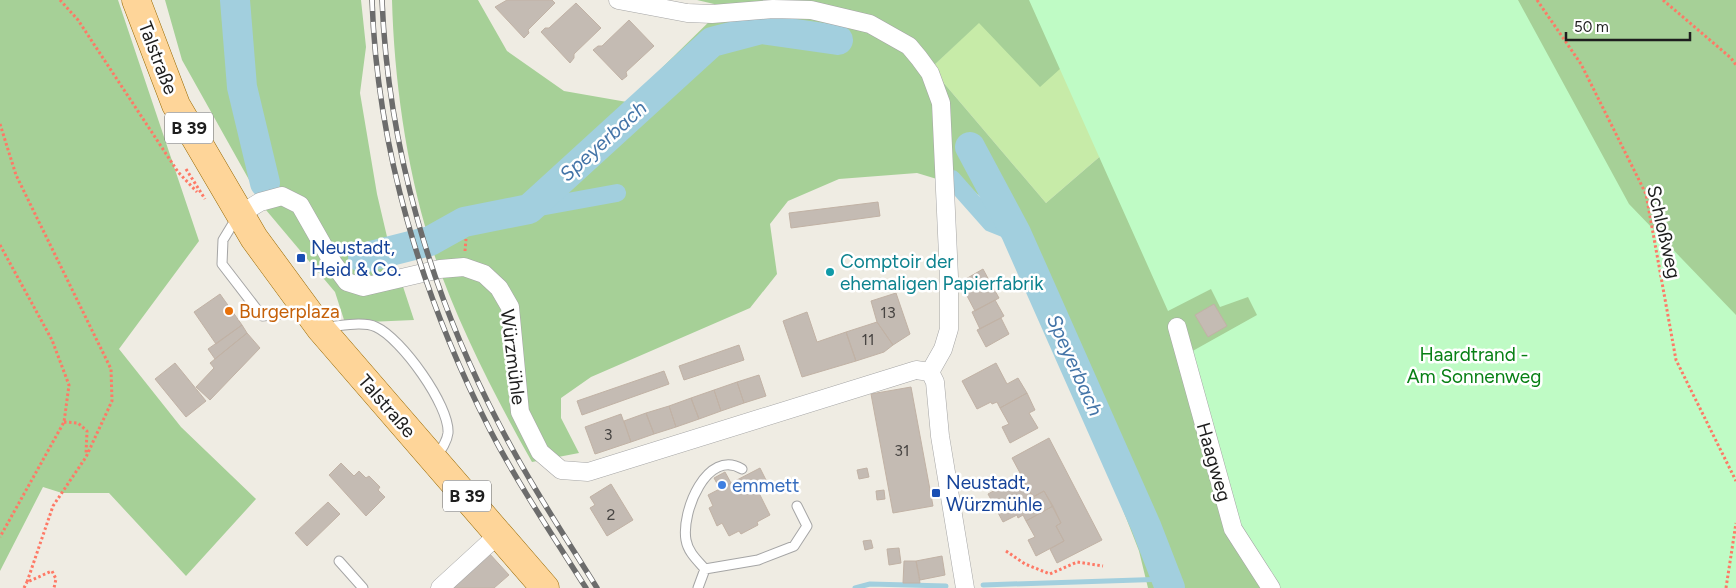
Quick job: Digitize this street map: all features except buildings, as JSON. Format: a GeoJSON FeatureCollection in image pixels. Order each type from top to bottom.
{"type":"FeatureCollection","features":[{"type":"Feature","properties":{"kind":"main road","name":"Talstraße"},"geometry":{"type":"LineString","coordinates":[[136,0],[176,106],[232,204],[301,304],[500,533],[545,588]]}},
{"type":"Feature","properties":{"kind":"street"},"geometry":{"type":"LineString","coordinates":[[618,0],[687,13],[712,14],[774,9],[811,10],[870,24],[909,46],[930,73],[941,103],[949,329],[940,354],[930,372],[935,382],[940,436],[965,588]]}},
{"type":"Feature","properties":{"kind":"street","name":"Würzmühle"},"geometry":{"type":"LineString","coordinates":[[232,204],[260,202],[282,196],[300,205],[332,263],[347,282],[363,287],[464,266],[484,274],[499,288],[510,307],[520,412],[540,452],[561,470],[588,472],[916,370],[930,372]]}},
{"type":"Feature","properties":{"kind":"street","name":"Haagweg"},"geometry":{"type":"LineString","coordinates":[[1177,328],[1233,529],[1271,588]]}},
{"type":"Feature","properties":{"kind":"street"},"geometry":{"type":"LineString","coordinates":[[440,588],[500,533]]}},
{"type":"Feature","properties":{"kind":"lane"},"geometry":{"type":"LineString","coordinates":[[232,204],[223,240],[222,264],[262,316],[286,314],[301,304]]}},
{"type":"Feature","properties":{"kind":"lane"},"geometry":{"type":"LineString","coordinates":[[320,328],[374,326],[393,337],[405,350],[445,414],[448,434],[444,445],[434,459]]}},
{"type":"Feature","properties":{"kind":"lane"},"geometry":{"type":"LineString","coordinates":[[705,569],[693,557],[686,542],[684,527],[690,503],[699,484],[708,474],[724,464],[734,464],[742,469]]}},
{"type":"Feature","properties":{"kind":"lane"},"geometry":{"type":"LineString","coordinates":[[705,569],[758,560],[794,546],[807,526],[797,506]]}},
{"type":"Feature","properties":{"kind":"lane"},"geometry":{"type":"LineString","coordinates":[[339,561],[363,588]]}},
{"type":"Feature","properties":{"kind":"lane"},"geometry":{"type":"LineString","coordinates":[[698,588],[705,569]]}},
{"type":"Feature","properties":{"kind":"path"},"geometry":{"type":"LineString","coordinates":[[60,0],[78,20],[149,125],[178,172],[202,197],[232,204]]}},
{"type":"Feature","properties":{"kind":"path","name":"Schloßweg"},"geometry":{"type":"LineString","coordinates":[[1537,0],[1581,64],[1646,194],[1676,360],[1736,481]]}},
{"type":"Feature","properties":{"kind":"path"},"geometry":{"type":"LineString","coordinates":[[1662,0],[1731,58],[1736,65]]}},
{"type":"Feature","properties":{"kind":"path"},"geometry":{"type":"LineString","coordinates":[[0,124],[16,175],[111,369],[112,401],[86,457],[53,506],[24,588]]}},
{"type":"Feature","properties":{"kind":"path"},"geometry":{"type":"LineString","coordinates":[[0,245],[52,340],[69,385],[64,422],[0,537]]}},
{"type":"Feature","properties":{"kind":"path"},"geometry":{"type":"LineString","coordinates":[[64,422],[78,423],[87,431],[86,457]]}},
{"type":"Feature","properties":{"kind":"path"},"geometry":{"type":"LineString","coordinates":[[1726,588],[1736,523]]}},
{"type":"Feature","properties":{"kind":"path"},"geometry":{"type":"LineString","coordinates":[[1006,551],[1025,564],[1050,574],[1077,562],[1103,566]]}},
{"type":"Feature","properties":{"kind":"path"},"geometry":{"type":"LineString","coordinates":[[27,582],[52,570],[56,579],[54,588]]}},
{"type":"Feature","properties":{"kind":"green space"},"geometry":{"type":"Polygon","coordinates":[[[0,0],[118,0],[199,241],[119,349],[181,427],[256,499],[186,576],[109,493],[62,493],[43,487],[0,571],[0,0]]]}},
{"type":"Feature","properties":{"kind":"green space"},"geometry":{"type":"Polygon","coordinates":[[[165,0],[361,0],[366,47],[360,93],[377,194],[388,241],[414,320],[345,323],[335,292],[266,210],[182,60],[165,0]]]}},
{"type":"Feature","properties":{"kind":"green space"},"geometry":{"type":"Polygon","coordinates":[[[392,0],[478,0],[507,51],[564,91],[627,102],[719,12],[714,4],[697,0],[1736,0],[1736,588],[1148,588],[1139,551],[1008,215],[970,189],[917,173],[839,179],[788,201],[770,224],[777,274],[750,308],[591,377],[561,398],[561,418],[579,453],[532,462],[462,325],[429,239],[408,151],[395,59],[392,0]],[[979,23],[931,68],[1046,203],[1155,109],[1091,41],[1040,87],[979,23]]]}},
{"type":"Feature","properties":{"kind":"green space","name":"Haardtrand - Am Sonnenweg"},"geometry":{"type":"Polygon","coordinates":[[[1029,0],[1518,0],[1629,204],[1736,315],[1736,588],[1266,588],[1237,527],[1189,353],[1257,315],[1248,297],[1220,307],[1211,289],[1168,311],[1029,0]]]}},
{"type":"Feature","properties":{"kind":"green space"},"geometry":{"type":"Polygon","coordinates":[[[979,22],[1091,41],[1155,109],[1046,203],[931,68],[979,22]]]}},
{"type":"Feature","properties":{"kind":"waterway","name":"Speyerbach"},"geometry":{"type":"LineString","coordinates":[[235,0],[242,87],[265,183]]}},
{"type":"Feature","properties":{"kind":"waterway","name":"Speyerbach"},"geometry":{"type":"LineString","coordinates":[[363,258],[430,241],[464,222],[529,209],[712,42],[761,29],[838,40]]}},
{"type":"Feature","properties":{"kind":"waterway","name":"Speyerbach"},"geometry":{"type":"LineString","coordinates":[[970,147],[1016,233],[1146,526],[1170,588]]}},
{"type":"Feature","properties":{"kind":"waterway"},"geometry":{"type":"LineString","coordinates":[[952,179],[991,223],[1016,233]]}},
{"type":"Feature","properties":{"kind":"waterway"},"geometry":{"type":"LineString","coordinates":[[529,209],[617,193]]}},
{"type":"Feature","properties":{"kind":"waterway"},"geometry":{"type":"LineString","coordinates":[[983,585],[1168,579]]}},
{"type":"Feature","properties":{"kind":"waterway"},"geometry":{"type":"LineString","coordinates":[[855,588],[870,584],[946,586]]}},
{"type":"Feature","properties":{"kind":"railway"},"geometry":{"type":"LineString","coordinates":[[372,0],[376,56],[383,111],[407,221],[424,275],[444,328],[490,430],[524,490],[586,588]]}},
{"type":"Feature","properties":{"kind":"railway"},"geometry":{"type":"LineString","coordinates":[[382,0],[393,111],[404,165],[417,219],[453,325],[475,376],[511,447],[597,588]]}},
{"type":"Feature","properties":{"kind":"place","name":"Neustadt, Heid & Co."},"geometry":{"type":"Point","coordinates":[301,258]}},
{"type":"Feature","properties":{"kind":"place","name":"Comptoir der ehemaligen Papierfabrik"},"geometry":{"type":"Point","coordinates":[830,272]}},
{"type":"Feature","properties":{"kind":"place","name":"Burgerplaza"},"geometry":{"type":"Point","coordinates":[229,311]}},
{"type":"Feature","properties":{"kind":"place","name":"emmett"},"geometry":{"type":"Point","coordinates":[722,485]}},
{"type":"Feature","properties":{"kind":"place","name":"Neustadt, Würzmühle"},"geometry":{"type":"Point","coordinates":[936,493]}}]}
